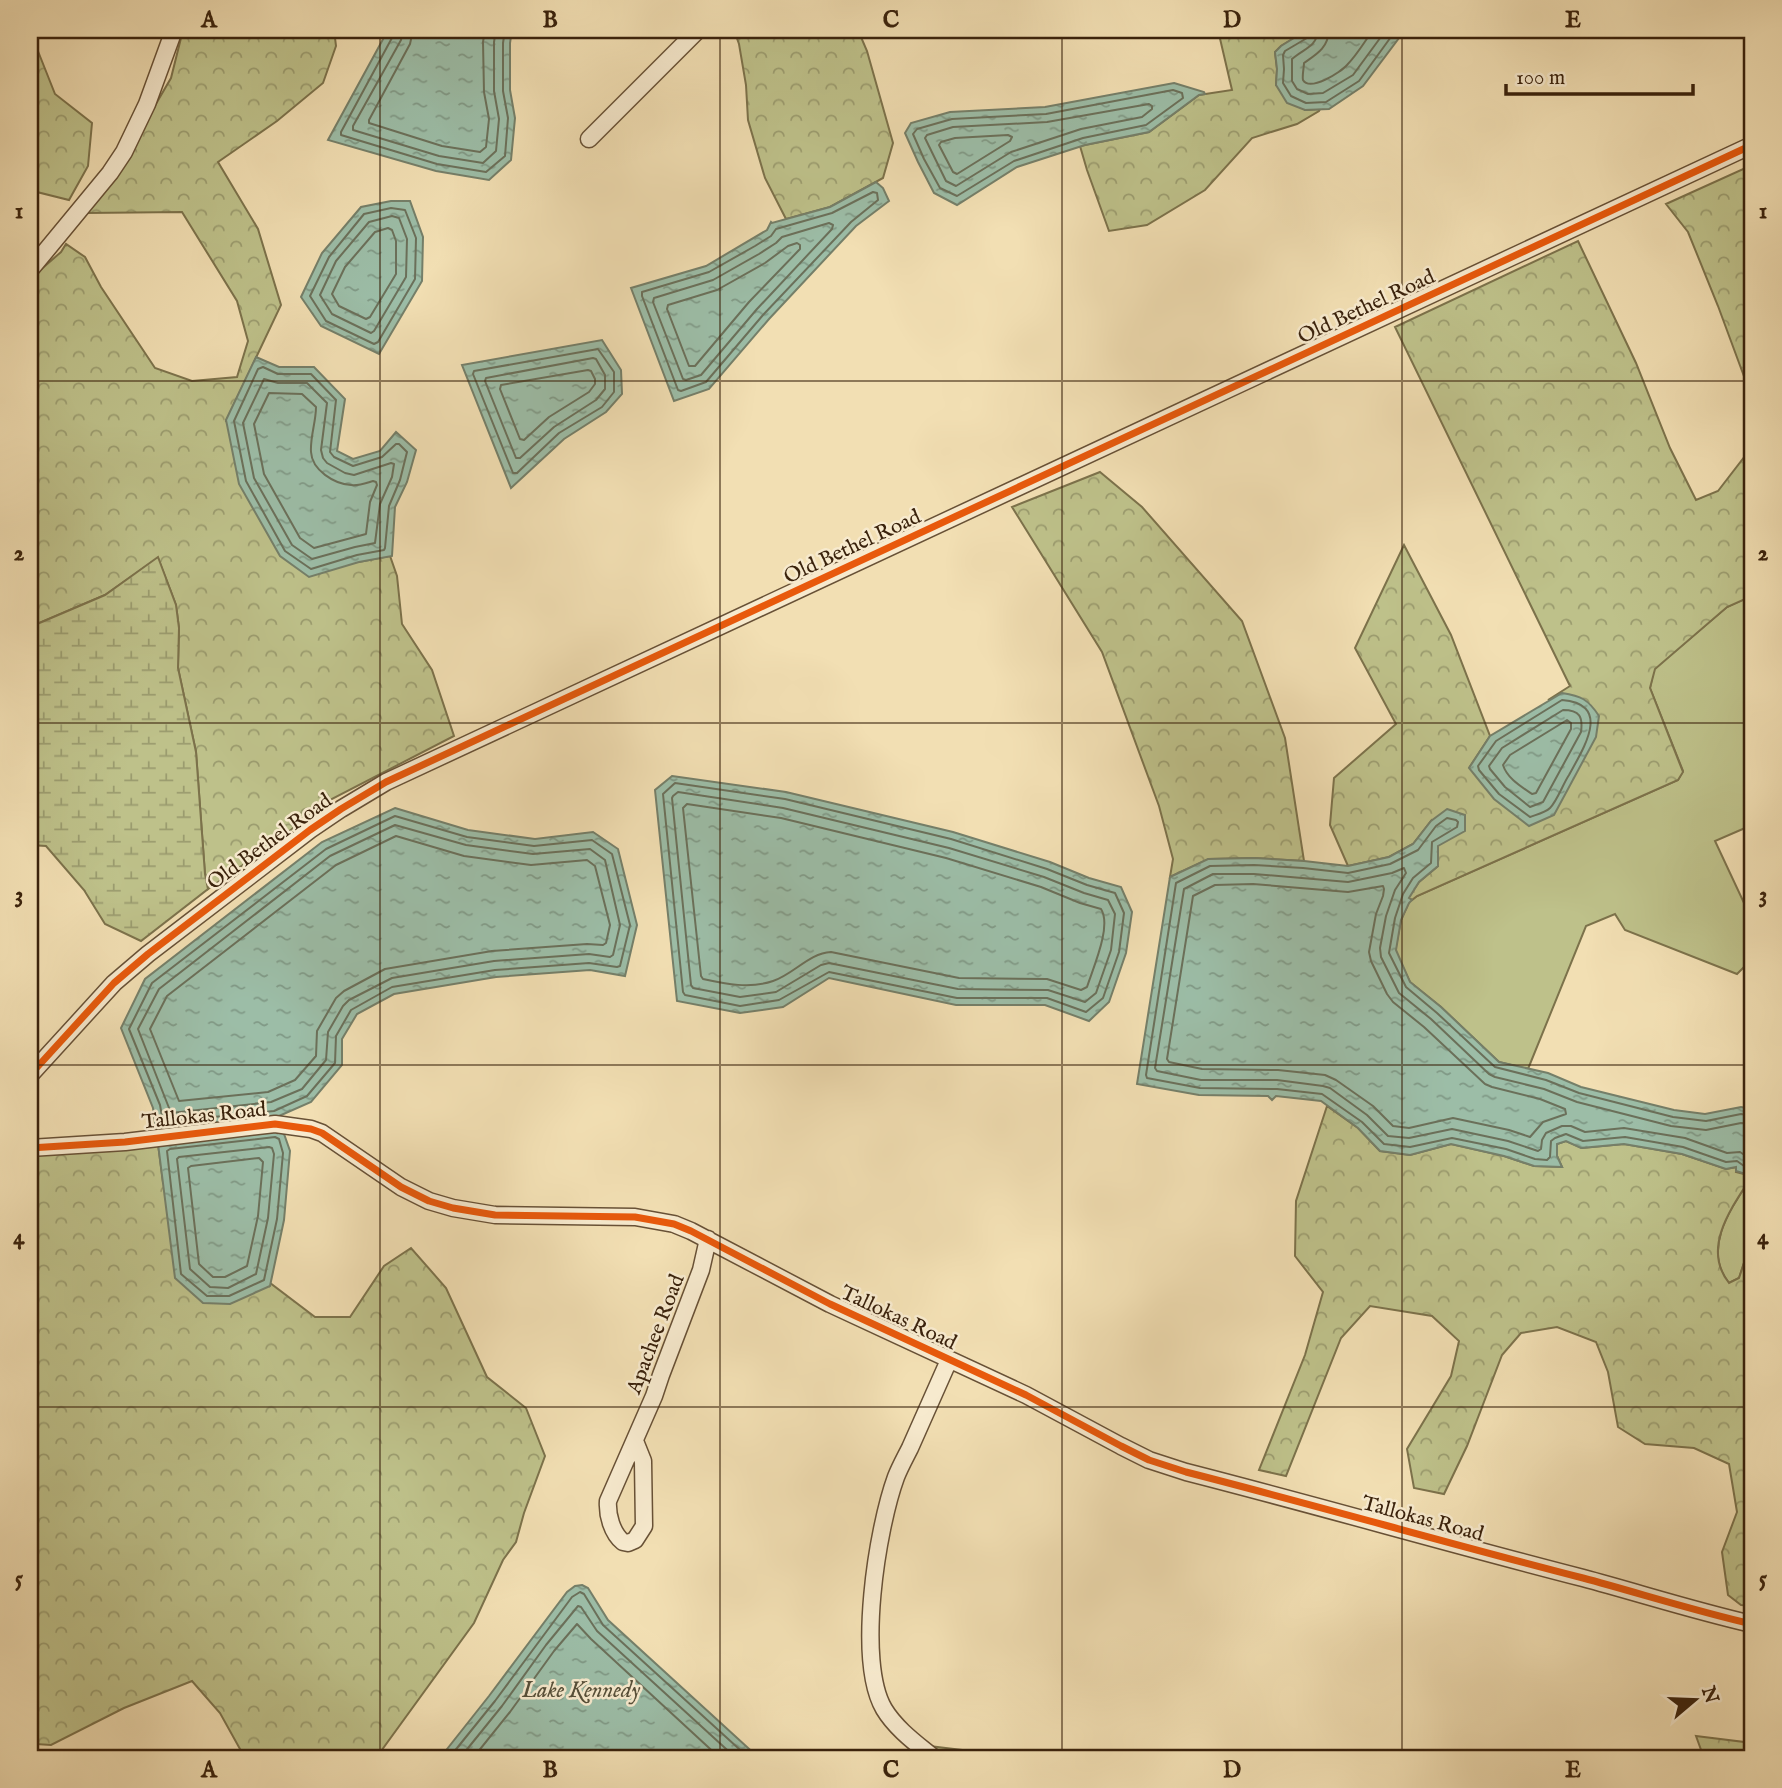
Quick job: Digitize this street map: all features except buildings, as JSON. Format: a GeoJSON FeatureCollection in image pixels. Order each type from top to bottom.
{"type":"FeatureCollection","features":[{"type":"Feature","properties":{"kind":"street"},"geometry":{"type":"LineString","coordinates":[[30,270],[110,173],[124,152],[147,104],[174,30]]}},
{"type":"Feature","properties":{"kind":"street"},"geometry":{"type":"LineString","coordinates":[[589,139],[698,30]]}},
{"type":"Feature","properties":{"kind":"street","name":"Old Bethel Road"},"geometry":{"type":"LineString","coordinates":[[30,1075],[114,983],[148,954],[310,830],[386,782],[1752,145]]}},
{"type":"Feature","properties":{"kind":"street","name":"Tallokas Road"},"geometry":{"type":"LineString","coordinates":[[30,1148],[125,1142],[281,1124],[322,1133],[401,1187],[429,1201],[453,1208],[495,1215],[635,1217],[674,1224],[708,1239],[830,1304],[1026,1395],[1149,1460],[1670,1604],[1752,1624]]}},
{"type":"Feature","properties":{"kind":"street","name":"Apachee Road"},"geometry":{"type":"LineString","coordinates":[[635,1441],[643,1461],[644,1526],[635,1540],[628,1543],[615,1534],[607,1507],[608,1501],[654,1396],[696,1283],[708,1239]]}},
{"type":"Feature","properties":{"kind":"street"},"geometry":{"type":"LineString","coordinates":[[934,1758],[899,1728],[884,1710],[877,1692],[871,1661],[872,1610],[876,1560],[896,1478],[949,1360]]}},
{"type":"Feature","properties":{"kind":"green space"},"geometry":{"type":"Polygon","coordinates":[[[183,30],[334,30],[336,46],[323,83],[277,121],[218,162],[258,229],[281,305],[226,421],[359,562],[390,556],[397,576],[402,624],[432,670],[454,736],[322,804],[275,843],[208,889],[196,752],[178,668],[179,628],[176,605],[158,558],[105,595],[30,627],[30,279],[61,252],[66,244],[85,257],[101,287],[155,368],[192,381],[237,377],[248,341],[237,301],[182,212],[87,213],[132,145],[171,78],[183,30]]]}},
{"type":"Feature","properties":{"kind":"green space"},"geometry":{"type":"Polygon","coordinates":[[[734,30],[858,30],[867,51],[893,143],[883,178],[830,207],[786,219],[765,178],[748,120],[746,85],[734,30]]]}},
{"type":"Feature","properties":{"kind":"green space"},"geometry":{"type":"Polygon","coordinates":[[[1218,30],[1307,30],[1275,52],[1276,85],[1305,110],[1320,109],[1319,111],[1297,124],[1252,138],[1205,190],[1147,225],[1109,231],[1080,146],[1149,132],[1199,95],[1232,90],[1218,30]]]}},
{"type":"Feature","properties":{"kind":"green space"},"geometry":{"type":"Polygon","coordinates":[[[30,31],[55,94],[92,123],[88,166],[69,200],[37,192],[30,183],[30,31]]]}},
{"type":"Feature","properties":{"kind":"green space"},"geometry":{"type":"Polygon","coordinates":[[[1752,165],[1752,398],[1688,232],[1666,204],[1752,165]]]}},
{"type":"Feature","properties":{"kind":"green space"},"geometry":{"type":"Polygon","coordinates":[[[1578,241],[1636,363],[1670,448],[1696,500],[1718,491],[1752,447],[1752,596],[1727,607],[1655,669],[1650,688],[1683,772],[1678,780],[1412,900],[1408,898],[1419,882],[1438,866],[1431,821],[1413,844],[1389,857],[1348,866],[1330,825],[1334,778],[1396,724],[1355,648],[1404,545],[1451,635],[1490,736],[1469,768],[1562,693],[1548,700],[1570,686],[1395,327],[1578,241]]]}},
{"type":"Feature","properties":{"kind":"green space"},"geometry":{"type":"Polygon","coordinates":[[[1100,472],[1142,507],[1242,621],[1285,738],[1304,861],[1209,859],[1170,877],[1173,859],[1159,806],[1102,652],[1012,507],[1100,472]]]}},
{"type":"Feature","properties":{"kind":"green space"},"geometry":{"type":"Polygon","coordinates":[[[158,557],[176,605],[179,628],[178,668],[196,752],[208,889],[141,941],[105,924],[84,890],[46,846],[30,845],[30,627],[105,595],[158,557]]]}},
{"type":"Feature","properties":{"kind":"green space"},"geometry":{"type":"Polygon","coordinates":[[[1750,596],[1752,825],[1715,841],[1752,920],[1752,959],[1737,974],[1625,930],[1615,914],[1586,926],[1528,1069],[1499,1062],[1441,1007],[1410,982],[1395,951],[1401,920],[1409,902],[1417,896],[1678,780],[1683,771],[1650,688],[1654,669],[1727,607],[1750,596]]]}},
{"type":"Feature","properties":{"kind":"green space"},"geometry":{"type":"Polygon","coordinates":[[[1327,1106],[1358,1128],[1380,1151],[1410,1155],[1451,1144],[1534,1166],[1562,1167],[1557,1156],[1557,1144],[1566,1141],[1582,1148],[1624,1144],[1682,1154],[1726,1169],[1737,1167],[1736,1172],[1752,1176],[1722,1228],[1718,1256],[1721,1270],[1729,1283],[1739,1278],[1744,1263],[1752,1262],[1752,1606],[1741,1605],[1728,1595],[1722,1552],[1737,1512],[1729,1464],[1694,1448],[1645,1444],[1618,1427],[1608,1372],[1596,1342],[1557,1327],[1521,1333],[1502,1355],[1467,1446],[1444,1494],[1414,1488],[1407,1449],[1451,1376],[1459,1341],[1432,1316],[1370,1306],[1341,1338],[1286,1476],[1259,1470],[1305,1355],[1323,1292],[1295,1256],[1296,1201],[1327,1106]]]}},
{"type":"Feature","properties":{"kind":"green space"},"geometry":{"type":"Polygon","coordinates":[[[158,1144],[163,1182],[269,1286],[270,1283],[315,1317],[350,1317],[384,1266],[411,1248],[446,1288],[487,1377],[526,1408],[545,1456],[516,1542],[503,1560],[474,1623],[376,1758],[245,1758],[220,1713],[192,1681],[124,1708],[51,1745],[36,1744],[30,1757],[30,1154],[158,1144]]]}},
{"type":"Feature","properties":{"kind":"green space"},"geometry":{"type":"Polygon","coordinates":[[[1752,1176],[1752,1262],[1744,1263],[1739,1278],[1729,1283],[1721,1270],[1718,1256],[1722,1228],[1752,1176]]]}},
{"type":"Feature","properties":{"kind":"green space"},"geometry":{"type":"Polygon","coordinates":[[[1696,1736],[1752,1743],[1752,1758],[1704,1758],[1696,1736]]]}},
{"type":"Feature","properties":{"kind":"green space"},"geometry":{"type":"Polygon","coordinates":[[[921,1745],[1012,1756],[1089,1753],[1120,1758],[930,1758],[921,1745]]]}},
{"type":"Feature","properties":{"kind":"water"},"geometry":{"type":"Polygon","coordinates":[[[388,30],[512,30],[510,90],[515,118],[511,160],[489,180],[436,171],[328,140],[388,30]]]}},
{"type":"Feature","properties":{"kind":"water"},"geometry":{"type":"Polygon","coordinates":[[[1307,30],[1405,30],[1363,86],[1329,109],[1305,110],[1287,103],[1276,85],[1275,52],[1307,30]]]}},
{"type":"Feature","properties":{"kind":"water"},"geometry":{"type":"Polygon","coordinates":[[[1174,83],[1205,94],[1199,95],[1149,132],[1085,145],[1017,167],[957,205],[934,193],[905,133],[911,123],[950,112],[1045,107],[1174,83]]]}},
{"type":"Feature","properties":{"kind":"water"},"geometry":{"type":"Polygon","coordinates":[[[876,182],[883,188],[889,201],[856,226],[769,319],[709,389],[674,401],[631,288],[706,266],[767,230],[771,222],[830,207],[876,182]]]}},
{"type":"Feature","properties":{"kind":"water"},"geometry":{"type":"Polygon","coordinates":[[[391,201],[410,201],[423,237],[422,281],[379,354],[321,326],[301,297],[322,253],[361,207],[391,201]]]}},
{"type":"Feature","properties":{"kind":"water"},"geometry":{"type":"Polygon","coordinates":[[[602,340],[621,370],[622,394],[606,412],[564,439],[511,488],[462,365],[602,340]]]}},
{"type":"Feature","properties":{"kind":"water"},"geometry":{"type":"Polygon","coordinates":[[[256,357],[279,367],[314,367],[345,399],[337,451],[353,459],[380,451],[396,432],[416,450],[407,482],[395,507],[392,556],[359,562],[309,577],[280,556],[239,484],[226,420],[256,357]]]}},
{"type":"Feature","properties":{"kind":"water"},"geometry":{"type":"Polygon","coordinates":[[[1562,693],[1583,699],[1595,710],[1599,716],[1596,737],[1554,815],[1529,826],[1494,799],[1469,768],[1490,736],[1562,693]]]}},
{"type":"Feature","properties":{"kind":"water"},"geometry":{"type":"Polygon","coordinates":[[[672,776],[786,792],[953,832],[1121,887],[1132,912],[1126,953],[1109,1002],[1089,1021],[1045,1005],[956,1005],[829,978],[783,1007],[740,1013],[677,1001],[655,790],[672,776]]]}},
{"type":"Feature","properties":{"kind":"water"},"geometry":{"type":"Polygon","coordinates":[[[395,808],[468,830],[535,839],[593,832],[618,849],[637,925],[625,976],[590,970],[496,977],[394,994],[357,1014],[342,1039],[342,1065],[311,1102],[279,1118],[156,1131],[153,1108],[121,1028],[145,979],[322,842],[395,808]]]}},
{"type":"Feature","properties":{"kind":"water"},"geometry":{"type":"Polygon","coordinates":[[[1447,809],[1465,815],[1465,831],[1438,846],[1438,866],[1419,882],[1409,898],[1412,900],[1401,920],[1396,950],[1410,982],[1441,1007],[1499,1062],[1548,1073],[1581,1087],[1674,1110],[1705,1114],[1741,1107],[1752,1109],[1752,1176],[1736,1171],[1736,1167],[1726,1169],[1682,1154],[1624,1144],[1581,1148],[1566,1141],[1557,1144],[1557,1156],[1562,1167],[1534,1166],[1451,1144],[1410,1155],[1380,1151],[1358,1128],[1321,1101],[1276,1096],[1272,1100],[1268,1096],[1199,1095],[1137,1084],[1170,877],[1208,859],[1254,858],[1348,866],[1389,857],[1413,844],[1431,821],[1447,809]]]}},
{"type":"Feature","properties":{"kind":"water"},"geometry":{"type":"Polygon","coordinates":[[[283,1131],[290,1151],[284,1220],[270,1286],[230,1304],[203,1303],[175,1278],[158,1144],[283,1131]]]}},
{"type":"Feature","properties":{"kind":"water","name":"Lake Kennedy"},"geometry":{"type":"Polygon","coordinates":[[[582,1585],[588,1588],[608,1620],[758,1757],[440,1758],[567,1592],[582,1585]]]}},
{"type":"Feature","properties":{"kind":"cycle path"},"geometry":{"type":"LineString","coordinates":[[30,1075],[114,983],[148,954],[310,830],[386,782],[1752,145]]}},
{"type":"Feature","properties":{"kind":"cycle path"},"geometry":{"type":"LineString","coordinates":[[30,1148],[125,1142],[275,1124],[322,1133],[401,1187],[429,1201],[453,1208],[495,1215],[635,1217],[674,1224],[830,1304],[1026,1395],[1149,1460],[1752,1624]]}}]}
